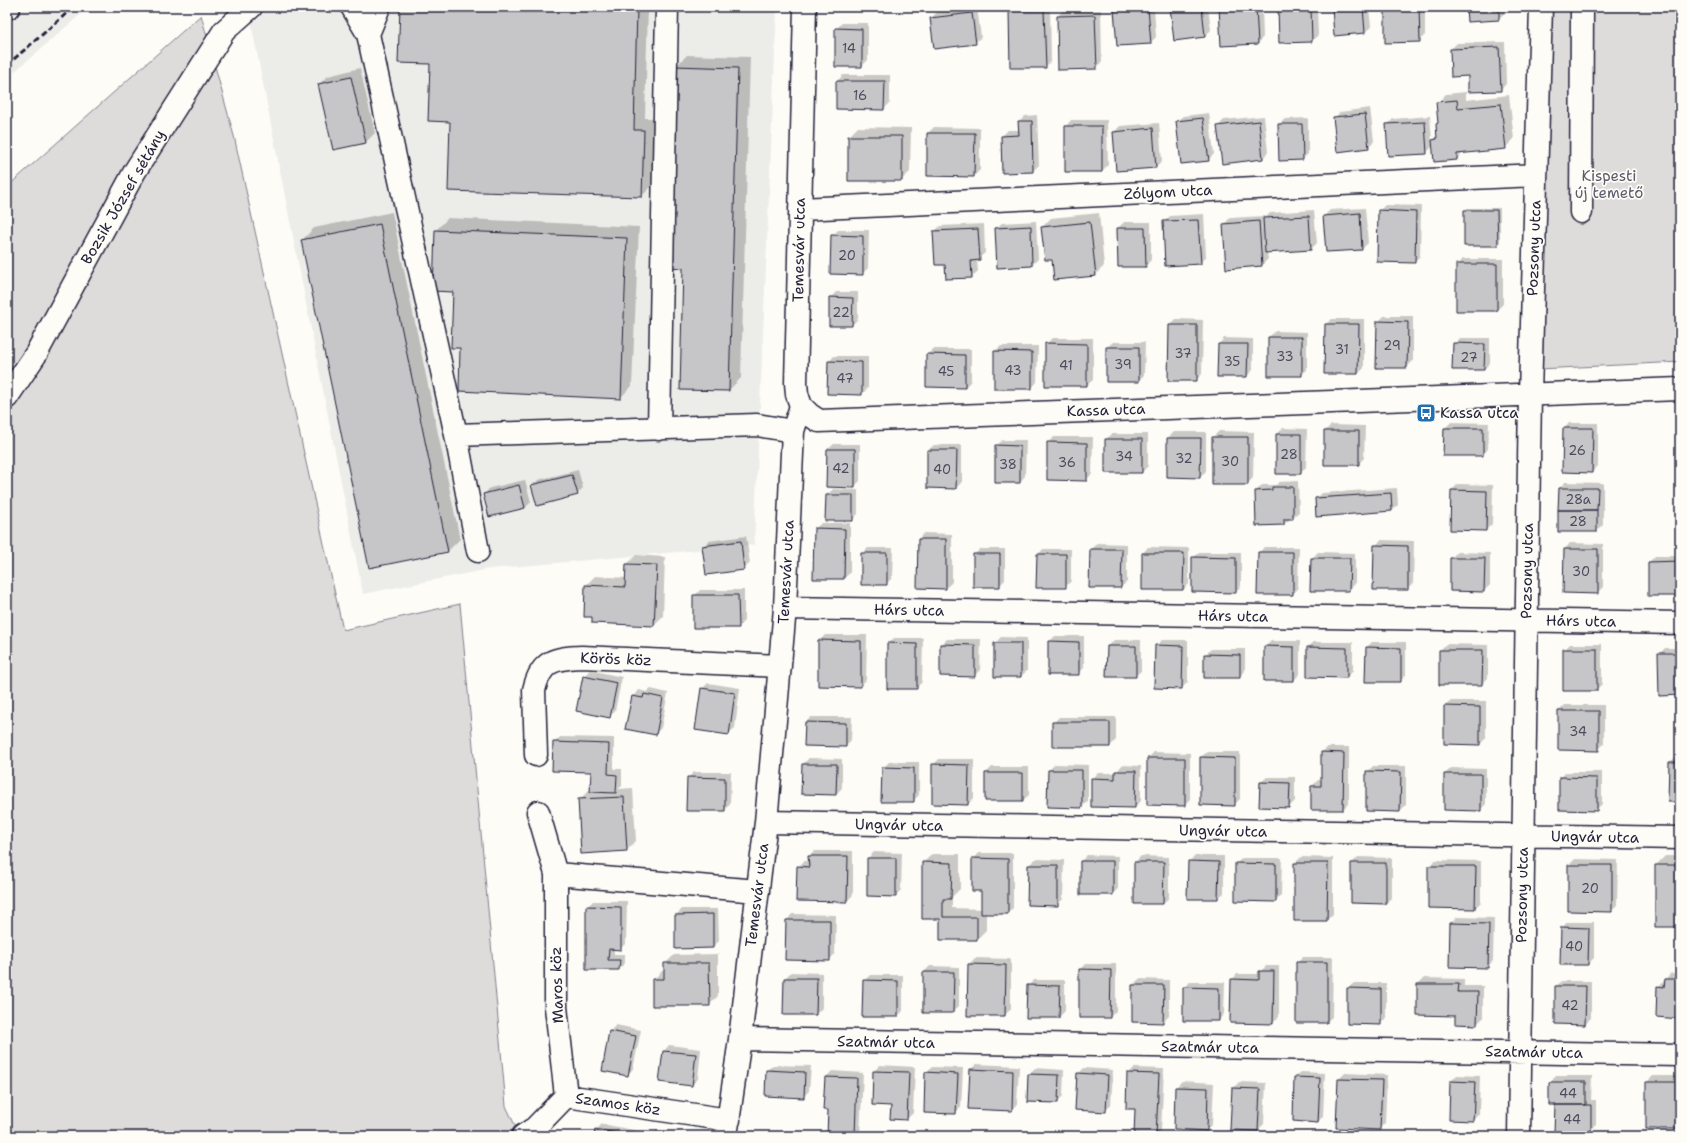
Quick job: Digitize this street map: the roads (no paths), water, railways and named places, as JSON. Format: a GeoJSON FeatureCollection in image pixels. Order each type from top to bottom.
{"type":"FeatureCollection","features":[{"type":"Feature","properties":{"kind":"street","name":"Bozsik József sétány"},"geometry":{"type":"LineString","coordinates":[[7,397],[36,354],[135,171],[224,31],[251,7]]}},
{"type":"Feature","properties":{"kind":"street"},"geometry":{"type":"LineString","coordinates":[[352,7],[368,34],[456,435],[478,551]]}},
{"type":"Feature","properties":{"kind":"street"},"geometry":{"type":"LineString","coordinates":[[368,34],[379,7]]}},
{"type":"Feature","properties":{"kind":"street"},"geometry":{"type":"LineString","coordinates":[[659,429],[667,7]]}},
{"type":"Feature","properties":{"kind":"street","name":"Temesvár utca"},"geometry":{"type":"LineString","coordinates":[[728,1128],[766,822],[785,608],[793,431],[801,406],[797,394],[796,383],[805,7]]}},
{"type":"Feature","properties":{"kind":"street","name":"Pozsony utca"},"geometry":{"type":"LineString","coordinates":[[1519,1136],[1530,394],[1541,7]]}},
{"type":"Feature","properties":{"kind":"street"},"geometry":{"type":"LineString","coordinates":[[1581,212],[1582,7]]}},
{"type":"Feature","properties":{"kind":"street","name":"Zólyom utca"},"geometry":{"type":"LineString","coordinates":[[800,209],[1536,174]]}},
{"type":"Feature","properties":{"kind":"street","name":"Kassa utca"},"geometry":{"type":"LineString","coordinates":[[801,406],[810,416],[819,421],[1680,389]]}},
{"type":"Feature","properties":{"kind":"street"},"geometry":{"type":"LineString","coordinates":[[456,435],[757,425],[793,431]]}},
{"type":"Feature","properties":{"kind":"street","name":"Hárs utca"},"geometry":{"type":"LineString","coordinates":[[785,608],[1680,623]]}},
{"type":"Feature","properties":{"kind":"street","name":"Körös köz"},"geometry":{"type":"LineString","coordinates":[[536,755],[534,690],[536,680],[546,666],[552,661],[561,658],[582,657],[780,666]]}},
{"type":"Feature","properties":{"kind":"street","name":"Maros köz"},"geometry":{"type":"LineString","coordinates":[[538,812],[556,874],[556,1007],[566,1096]]}},
{"type":"Feature","properties":{"kind":"street","name":"Ungvár utca"},"geometry":{"type":"LineString","coordinates":[[766,822],[1680,838]]}},
{"type":"Feature","properties":{"kind":"street"},"geometry":{"type":"LineString","coordinates":[[556,874],[758,891]]}},
{"type":"Feature","properties":{"kind":"street","name":"Szatmár utca"},"geometry":{"type":"LineString","coordinates":[[740,1040],[1520,1051],[1680,1055]]}},
{"type":"Feature","properties":{"kind":"street","name":"Szamos köz"},"geometry":{"type":"LineString","coordinates":[[523,1136],[535,1128],[566,1096],[728,1128]]}},
{"type":"Feature","properties":{"kind":"railway"},"geometry":{"type":"LineString","coordinates":[[7,65],[74,7]]}},
{"type":"Feature","properties":{"kind":"place","name":"Kassa utca"},"geometry":{"type":"Point","coordinates":[1426,413]}},
{"type":"Feature","properties":{"kind":"park label","name":"Kispesti új temető"},"geometry":{"type":"Point","coordinates":[1609,184]}}]}
